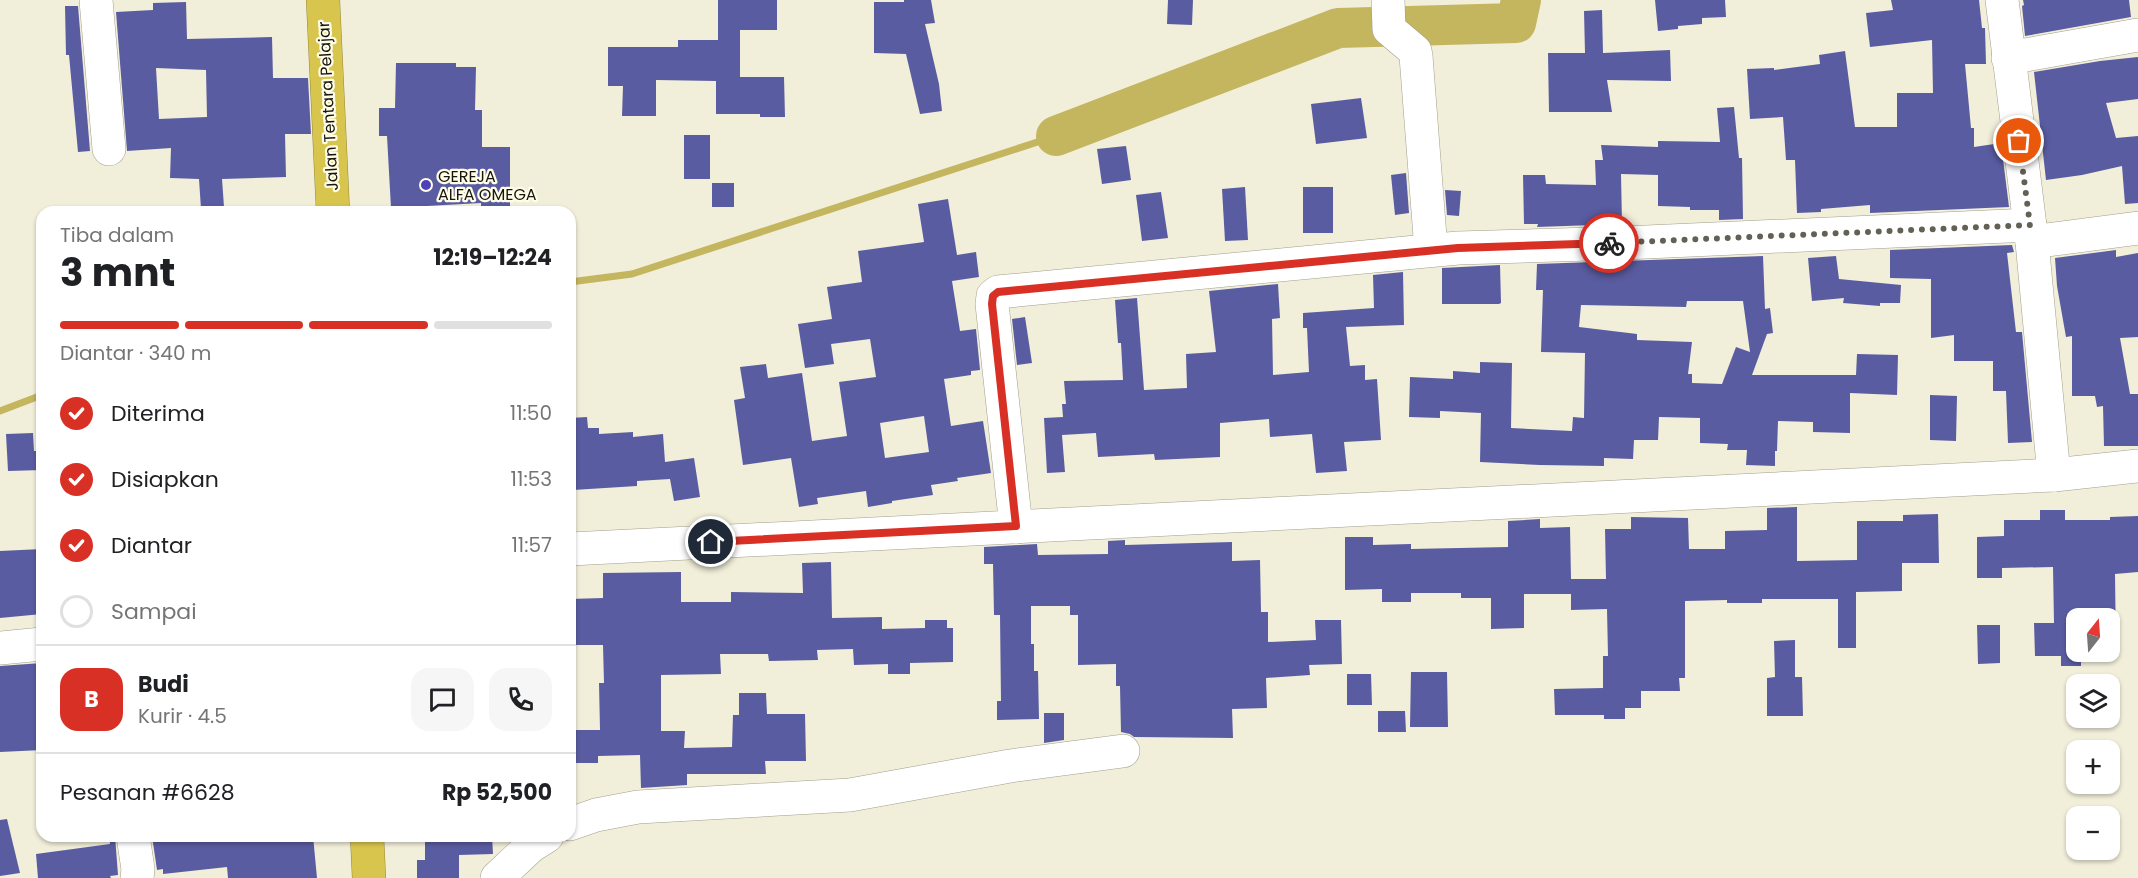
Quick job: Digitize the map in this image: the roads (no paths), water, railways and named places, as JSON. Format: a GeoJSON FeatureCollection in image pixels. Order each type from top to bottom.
{"type":"FeatureCollection","features":[{"type":"Feature","properties":{"kind":"highway","name":"Jalan Tentara Pelajar"},"geometry":{"type":"LineString","coordinates":[[324,0],[333,206]]}},
{"type":"Feature","properties":{"kind":"highway"},"geometry":{"type":"LineString","coordinates":[[367,842],[369,878]]}},
{"type":"Feature","properties":{"kind":"street"},"geometry":{"type":"LineString","coordinates":[[96,0],[109,149]]}},
{"type":"Feature","properties":{"kind":"street"},"geometry":{"type":"LineString","coordinates":[[2002,0],[2031,233],[2054,475]]}},
{"type":"Feature","properties":{"kind":"street"},"geometry":{"type":"LineString","coordinates":[[1389,18],[1391,32],[1415,51],[1416,56],[1431,250]]}},
{"type":"Feature","properties":{"kind":"street"},"geometry":{"type":"LineString","coordinates":[[2008,58],[2138,35]]}},
{"type":"Feature","properties":{"kind":"street"},"geometry":{"type":"LineString","coordinates":[[1016,526],[992,304],[993,296],[998,292],[1431,250],[2138,228]]}},
{"type":"Feature","properties":{"kind":"street"},"geometry":{"type":"LineString","coordinates":[[576,549],[2054,475],[2138,466]]}},
{"type":"Feature","properties":{"kind":"street"},"geometry":{"type":"LineString","coordinates":[[0,648],[36,645]]}},
{"type":"Feature","properties":{"kind":"street"},"geometry":{"type":"LineString","coordinates":[[576,822],[596,815],[638,807],[850,795],[1010,766],[1122,751]]}},
{"type":"Feature","properties":{"kind":"street"},"geometry":{"type":"LineString","coordinates":[[134,842],[137,878]]}},
{"type":"Feature","properties":{"kind":"street"},"geometry":{"type":"LineString","coordinates":[[497,878],[537,842]]}},
{"type":"Feature","properties":{"kind":"waterway"},"geometry":{"type":"LineString","coordinates":[[1056,136],[1338,28],[1516,23],[1521,0]]}},
{"type":"Feature","properties":{"kind":"waterway"},"geometry":{"type":"LineString","coordinates":[[576,281],[632,274],[1056,136]]}},
{"type":"Feature","properties":{"kind":"waterway"},"geometry":{"type":"LineString","coordinates":[[0,411],[36,397]]}},
{"type":"Feature","properties":{"kind":"place","name":"GEREJA ALFA OMEGA"},"geometry":{"type":"Point","coordinates":[426,185]}}]}
